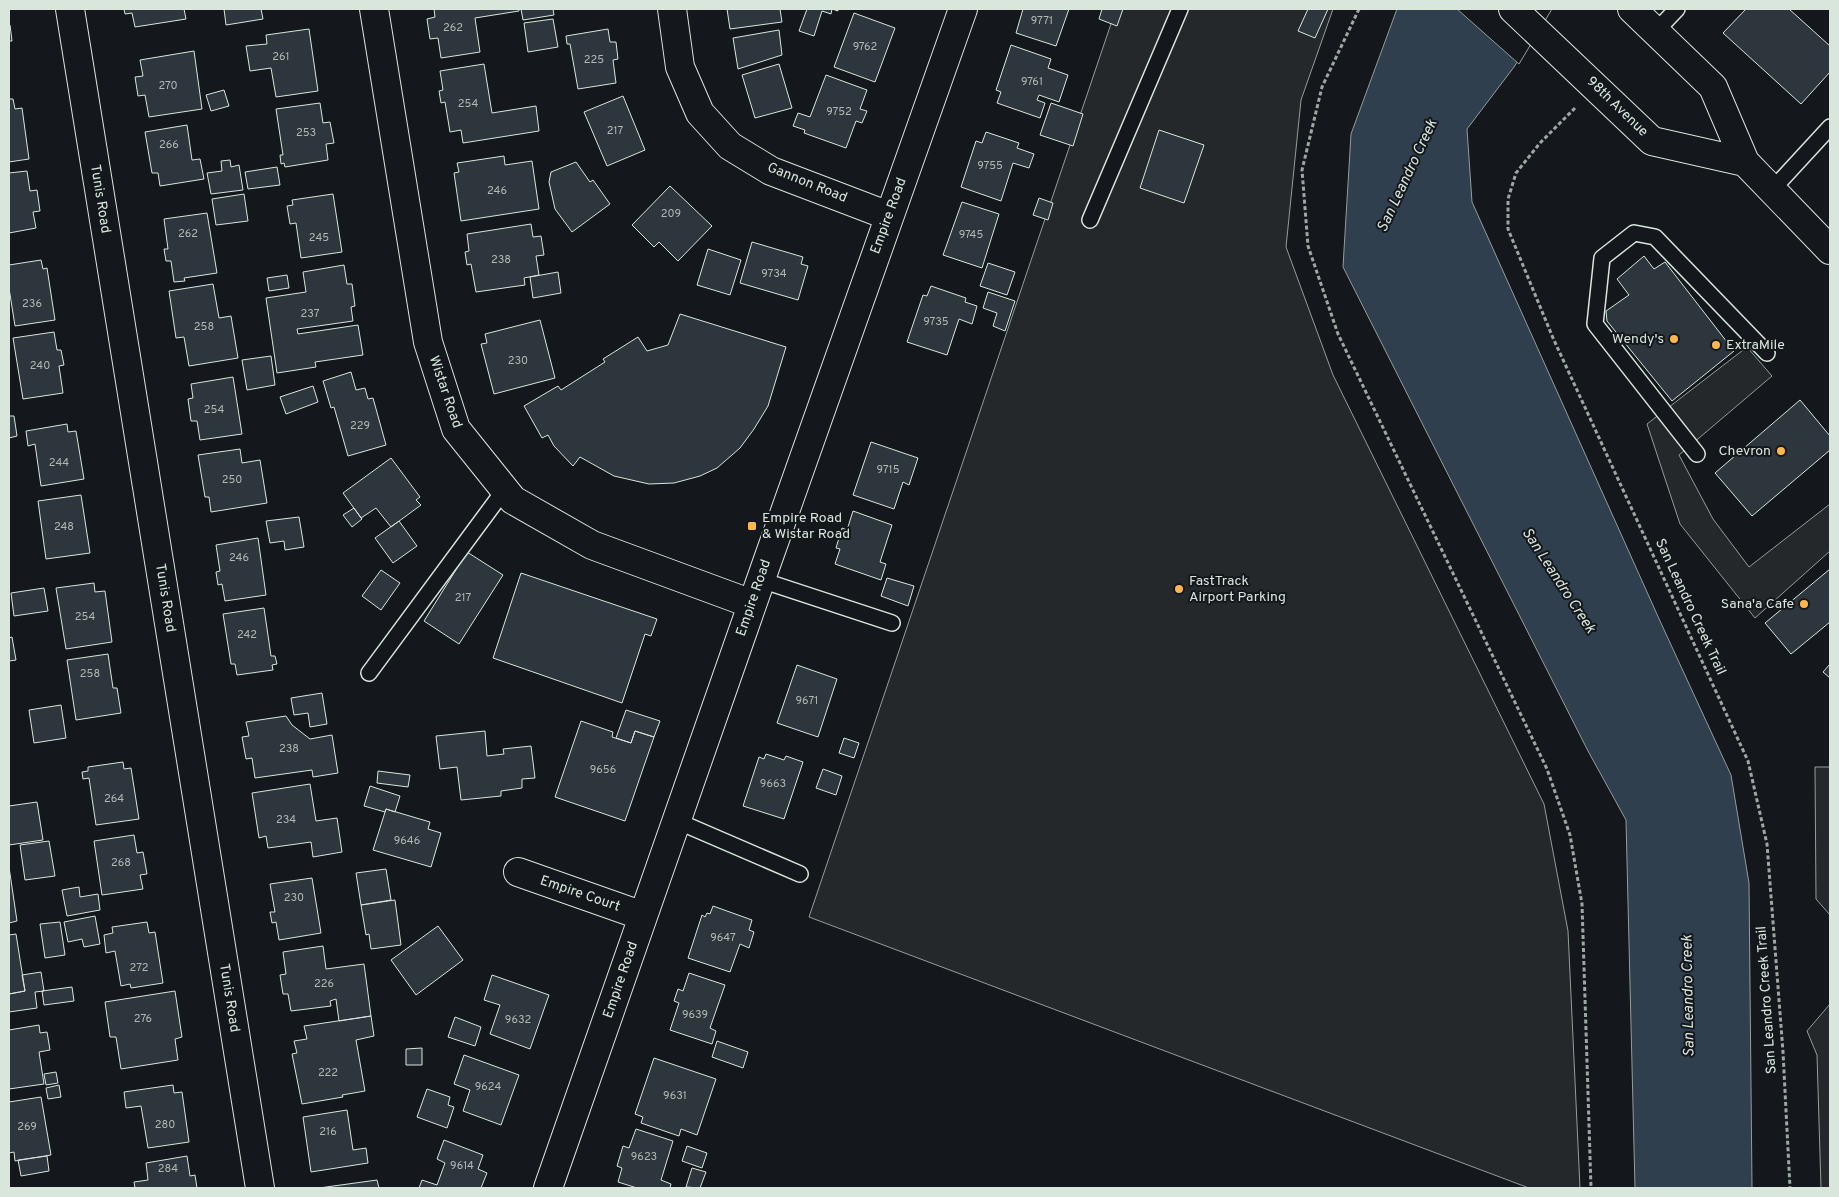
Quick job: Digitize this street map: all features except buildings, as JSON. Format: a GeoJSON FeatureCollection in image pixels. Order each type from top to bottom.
{"type":"FeatureCollection","features":[{"type":"Feature","properties":{"kind":"street","name":"Tunis Road"},"geometry":{"type":"LineString","coordinates":[[70,9],[260,1188]]}},
{"type":"Feature","properties":{"kind":"street","name":"Wistar Road"},"geometry":{"type":"LineString","coordinates":[[374,9],[428,342],[456,429],[513,500],[592,545],[756,592]]}},
{"type":"Feature","properties":{"kind":"street","name":"Gannon Road"},"geometry":{"type":"LineString","coordinates":[[672,9],[680,67],[700,112],[730,146],[771,171],[889,216]]}},
{"type":"Feature","properties":{"kind":"street","name":"Empire Road"},"geometry":{"type":"LineString","coordinates":[[548,1188],[756,592],[963,9]]}},
{"type":"Feature","properties":{"kind":"street","name":"98th Avenue"},"geometry":{"type":"LineString","coordinates":[[1513,9],[1652,141],[1745,162]]}},
{"type":"Feature","properties":{"kind":"street"},"geometry":{"type":"LineString","coordinates":[[1632,9],[1713,87],[1745,162],[1830,250]]}},
{"type":"Feature","properties":{"kind":"street","name":"Empire Court"},"geometry":{"type":"LineString","coordinates":[[518,872],[643,916]]}},
{"type":"Feature","properties":{"kind":"lane"},"geometry":{"type":"LineString","coordinates":[[1090,220],[1180,9]]}},
{"type":"Feature","properties":{"kind":"lane"},"geometry":{"type":"LineString","coordinates":[[1656,31],[1677,9]]}},
{"type":"Feature","properties":{"kind":"lane"},"geometry":{"type":"LineString","coordinates":[[1772,190],[1830,127]]}},
{"type":"Feature","properties":{"kind":"lane"},"geometry":{"type":"LineString","coordinates":[[1697,454],[1595,324],[1602,258],[1634,232],[1655,237],[1767,353]]}},
{"type":"Feature","properties":{"kind":"lane"},"geometry":{"type":"LineString","coordinates":[[369,673],[504,489]]}},
{"type":"Feature","properties":{"kind":"lane"},"geometry":{"type":"LineString","coordinates":[[756,592],[892,623]]}},
{"type":"Feature","properties":{"kind":"lane"},"geometry":{"type":"LineString","coordinates":[[676,821],[800,874]]}},
{"type":"Feature","properties":{"kind":"path"},"geometry":{"type":"LineString","coordinates":[[1359,9],[1322,87],[1302,170],[1308,246],[1338,334],[1547,769],[1570,834],[1582,904],[1592,1188]]}},
{"type":"Feature","properties":{"kind":"path","name":"San Leandro Creek Trail"},"geometry":{"type":"LineString","coordinates":[[1590,82],[1516,173],[1508,199],[1508,230],[1553,338],[1748,760],[1767,844],[1783,1052],[1790,1188]]}},
{"type":"Feature","properties":{"kind":"shaded area","name":"FastTrack Airport Parking"},"geometry":{"type":"Polygon","coordinates":[[[1116,9],[1333,9],[1301,100],[1286,247],[1333,375],[1544,804],[1568,931],[1580,1188],[1529,1188],[809,917],[1116,9]]]}},
{"type":"Feature","properties":{"kind":"shaded area"},"geometry":{"type":"Polygon","coordinates":[[[1747,347],[1772,376],[1679,455],[1713,519],[1749,567],[1830,504],[1830,551],[1755,618],[1680,524],[1647,424],[1747,347]]]}},
{"type":"Feature","properties":{"kind":"shaded area"},"geometry":{"type":"Polygon","coordinates":[[[1815,767],[1830,767],[1830,915],[1816,899],[1815,767]]]}},
{"type":"Feature","properties":{"kind":"shaded area"},"geometry":{"type":"Polygon","coordinates":[[[1830,1004],[1830,1188],[1821,1188],[1817,1055],[1807,1031],[1830,1004]]]}},
{"type":"Feature","properties":{"kind":"water","name":"San Leandro Creek"},"geometry":{"type":"Polygon","coordinates":[[[1397,9],[1550,9],[1514,67],[1467,129],[1472,202],[1731,775],[1749,883],[1752,1188],[1635,1188],[1626,820],[1588,751],[1343,267],[1351,134],[1397,9]]]}},
{"type":"Feature","properties":{"kind":"pier"},"geometry":{"type":"Polygon","coordinates":[[[1457,9],[1552,9],[1519,64],[1457,9]]]}},
{"type":"Feature","properties":{"kind":"place","name":"Wendy's"},"geometry":{"type":"Point","coordinates":[1674,339]}},
{"type":"Feature","properties":{"kind":"place","name":"ExtraMile"},"geometry":{"type":"Point","coordinates":[1716,345]}},
{"type":"Feature","properties":{"kind":"place","name":"Chevron"},"geometry":{"type":"Point","coordinates":[1781,451]}},
{"type":"Feature","properties":{"kind":"place","name":"Empire Road & Wistar Road"},"geometry":{"type":"Point","coordinates":[752,526]}},
{"type":"Feature","properties":{"kind":"place","name":"FastTrack Airport Parking"},"geometry":{"type":"Point","coordinates":[1179,589]}},
{"type":"Feature","properties":{"kind":"place","name":"Sana'a Cafe"},"geometry":{"type":"Point","coordinates":[1804,604]}}]}
